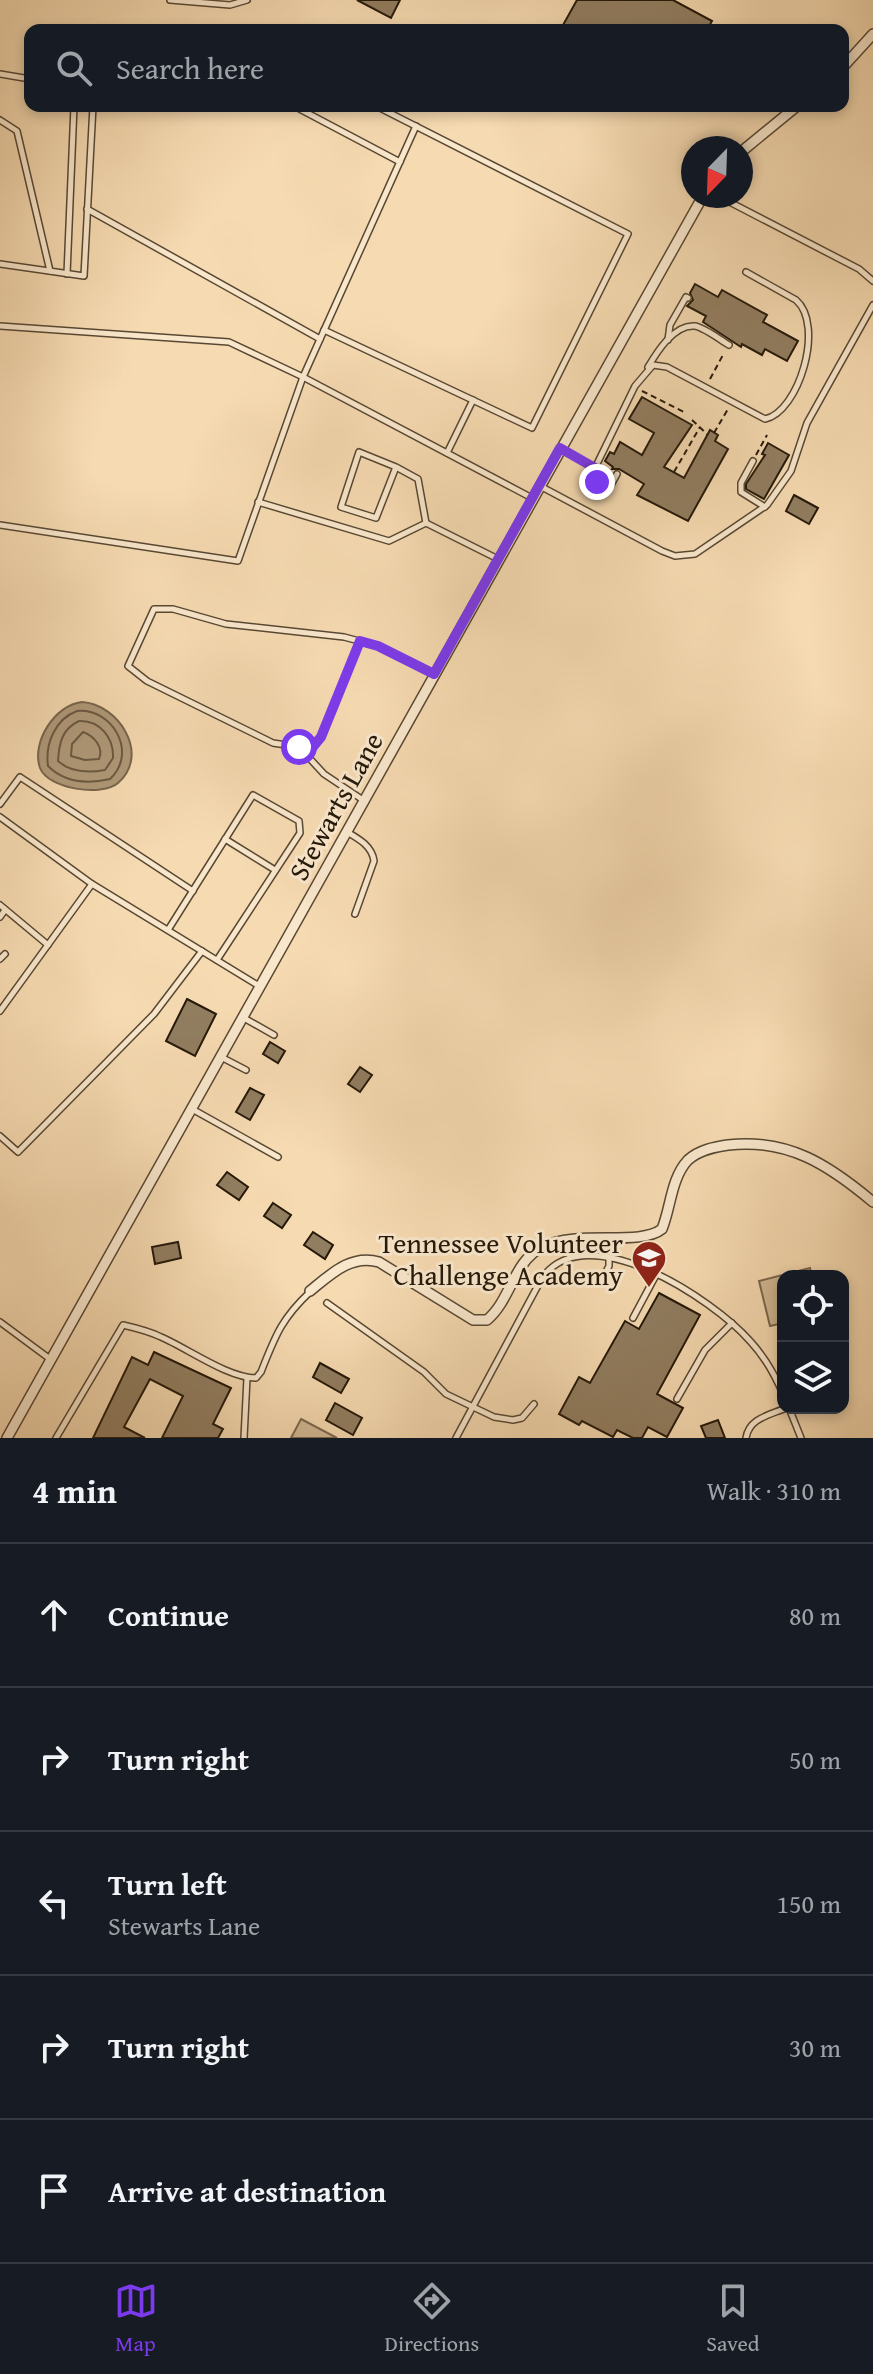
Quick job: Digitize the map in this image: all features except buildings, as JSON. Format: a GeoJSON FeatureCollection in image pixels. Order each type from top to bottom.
{"type":"FeatureCollection","features":[{"type":"Feature","properties":{"kind":"street"},"geometry":{"type":"LineString","coordinates":[[849,60],[873,34]]}},
{"type":"Feature","properties":{"kind":"street"},"geometry":{"type":"LineString","coordinates":[[753,142],[790,112]]}},
{"type":"Feature","properties":{"kind":"street","name":"Stewarts Lane"},"geometry":{"type":"LineString","coordinates":[[7,1438],[696,208]]}},
{"type":"Feature","properties":{"kind":"street"},"geometry":{"type":"LineString","coordinates":[[310,1291],[347,1264],[370,1259],[473,1320],[487,1320],[498,1308],[523,1263],[541,1248],[587,1236],[646,1237],[662,1229],[679,1173],[687,1161],[697,1153],[717,1147],[744,1144],[783,1147],[804,1154],[873,1202]]}},
{"type":"Feature","properties":{"kind":"lane"},"geometry":{"type":"LineString","coordinates":[[170,0],[230,5],[247,0]]}},
{"type":"Feature","properties":{"kind":"lane"},"geometry":{"type":"LineString","coordinates":[[0,74],[24,78]]}},
{"type":"Feature","properties":{"kind":"lane"},"geometry":{"type":"LineString","coordinates":[[67,274],[74,112]]}},
{"type":"Feature","properties":{"kind":"lane"},"geometry":{"type":"LineString","coordinates":[[0,264],[84,276],[93,112]]}},
{"type":"Feature","properties":{"kind":"lane"},"geometry":{"type":"LineString","coordinates":[[305,112],[400,162]]}},
{"type":"Feature","properties":{"kind":"lane"},"geometry":{"type":"LineString","coordinates":[[324,330],[532,428],[628,234],[388,112]]}},
{"type":"Feature","properties":{"kind":"lane"},"geometry":{"type":"LineString","coordinates":[[0,120],[17,131],[50,271]]}},
{"type":"Feature","properties":{"kind":"lane"},"geometry":{"type":"LineString","coordinates":[[0,525],[238,561],[303,377],[416,126]]}},
{"type":"Feature","properties":{"kind":"lane"},"geometry":{"type":"LineString","coordinates":[[741,208],[859,269],[873,281]]}},
{"type":"Feature","properties":{"kind":"lane"},"geometry":{"type":"LineString","coordinates":[[87,209],[320,339]]}},
{"type":"Feature","properties":{"kind":"lane"},"geometry":{"type":"LineString","coordinates":[[643,375],[653,365],[663,365],[762,418],[769,418],[785,403],[807,360],[809,333],[801,304],[746,272]]}},
{"type":"Feature","properties":{"kind":"lane"},"geometry":{"type":"LineString","coordinates":[[668,341],[671,323],[688,298]]}},
{"type":"Feature","properties":{"kind":"lane"},"geometry":{"type":"LineString","coordinates":[[539,485],[675,556],[695,554],[765,507],[776,495],[791,471],[807,423],[873,305]]}},
{"type":"Feature","properties":{"kind":"lane"},"geometry":{"type":"LineString","coordinates":[[0,326],[229,342],[303,377],[532,498]]}},
{"type":"Feature","properties":{"kind":"lane"},"geometry":{"type":"LineString","coordinates":[[617,474],[611,485],[602,486],[595,477],[595,468],[634,389],[660,347],[684,328],[696,326],[729,345]]}},
{"type":"Feature","properties":{"kind":"lane"},"geometry":{"type":"LineString","coordinates":[[447,453],[473,400]]}},
{"type":"Feature","properties":{"kind":"lane"},"geometry":{"type":"LineString","coordinates":[[560,448],[595,468]]}},
{"type":"Feature","properties":{"kind":"lane"},"geometry":{"type":"LineString","coordinates":[[396,467],[376,518],[341,507],[359,452],[396,467],[418,479],[426,523]]}},
{"type":"Feature","properties":{"kind":"lane"},"geometry":{"type":"LineString","coordinates":[[753,461],[741,483],[741,492],[765,507]]}},
{"type":"Feature","properties":{"kind":"lane"},"geometry":{"type":"LineString","coordinates":[[258,502],[389,541],[426,523]]}},
{"type":"Feature","properties":{"kind":"lane"},"geometry":{"type":"LineString","coordinates":[[426,523],[498,559]]}},
{"type":"Feature","properties":{"kind":"lane"},"geometry":{"type":"LineString","coordinates":[[363,800],[324,774],[299,747],[273,743],[147,681],[128,666],[154,609],[173,609],[226,624],[360,641],[378,646],[434,674]]}},
{"type":"Feature","properties":{"kind":"lane"},"geometry":{"type":"LineString","coordinates":[[307,754],[321,737],[360,641]]}},
{"type":"Feature","properties":{"kind":"lane"},"geometry":{"type":"LineString","coordinates":[[0,804],[20,777],[193,891]]}},
{"type":"Feature","properties":{"kind":"lane"},"geometry":{"type":"LineString","coordinates":[[168,930],[253,795],[299,821],[300,833],[217,960]]}},
{"type":"Feature","properties":{"kind":"lane"},"geometry":{"type":"LineString","coordinates":[[0,817],[92,884],[259,986]]}},
{"type":"Feature","properties":{"kind":"lane"},"geometry":{"type":"LineString","coordinates":[[346,831],[368,846],[374,861],[355,914]]}},
{"type":"Feature","properties":{"kind":"lane"},"geometry":{"type":"LineString","coordinates":[[225,839],[275,870]]}},
{"type":"Feature","properties":{"kind":"lane"},"geometry":{"type":"LineString","coordinates":[[0,1011],[92,884]]}},
{"type":"Feature","properties":{"kind":"lane"},"geometry":{"type":"LineString","coordinates":[[0,917],[3,908],[48,945]]}},
{"type":"Feature","properties":{"kind":"lane"},"geometry":{"type":"LineString","coordinates":[[0,1136],[18,1152],[154,1014],[202,951]]}},
{"type":"Feature","properties":{"kind":"lane"},"geometry":{"type":"LineString","coordinates":[[242,1017],[274,1035]]}},
{"type":"Feature","properties":{"kind":"lane"},"geometry":{"type":"LineString","coordinates":[[220,1056],[246,1070]]}},
{"type":"Feature","properties":{"kind":"lane"},"geometry":{"type":"LineString","coordinates":[[191,1108],[278,1157]]}},
{"type":"Feature","properties":{"kind":"lane"},"geometry":{"type":"LineString","coordinates":[[456,1438],[547,1271],[569,1258],[589,1255],[626,1261],[704,1301],[732,1323],[756,1349],[777,1384]]}},
{"type":"Feature","properties":{"kind":"lane"},"geometry":{"type":"LineString","coordinates":[[600,1283],[609,1266],[609,1257]]}},
{"type":"Feature","properties":{"kind":"lane"},"geometry":{"type":"LineString","coordinates":[[633,1318],[656,1275]]}},
{"type":"Feature","properties":{"kind":"lane"},"geometry":{"type":"LineString","coordinates":[[56,1438],[123,1325],[158,1335],[247,1378],[256,1378],[279,1327],[310,1291]]}},
{"type":"Feature","properties":{"kind":"lane"},"geometry":{"type":"LineString","coordinates":[[327,1303],[424,1372],[446,1394],[494,1417],[513,1420],[529,1412],[534,1404]]}},
{"type":"Feature","properties":{"kind":"lane"},"geometry":{"type":"LineString","coordinates":[[0,1322],[51,1359]]}},
{"type":"Feature","properties":{"kind":"lane"},"geometry":{"type":"LineString","coordinates":[[677,1399],[705,1350],[732,1323]]}},
{"type":"Feature","properties":{"kind":"lane"},"geometry":{"type":"LineString","coordinates":[[244,1438],[247,1378]]}},
{"type":"Feature","properties":{"kind":"lane"},"geometry":{"type":"LineString","coordinates":[[746,1438],[747,1428],[752,1423],[777,1413]]}},
{"type":"Feature","properties":{"kind":"lane"},"geometry":{"type":"LineString","coordinates":[[791,1414],[801,1438]]}},
{"type":"Feature","properties":{"kind":"path"},"geometry":{"type":"LineString","coordinates":[[705,387],[729,345]]}},
{"type":"Feature","properties":{"kind":"path"},"geometry":{"type":"LineString","coordinates":[[634,389],[646,391],[686,413]]}},
{"type":"Feature","properties":{"kind":"path"},"geometry":{"type":"LineString","coordinates":[[714,433],[726,412]]}},
{"type":"Feature","properties":{"kind":"path"},"geometry":{"type":"LineString","coordinates":[[692,420],[708,435]]}},
{"type":"Feature","properties":{"kind":"path"},"geometry":{"type":"LineString","coordinates":[[674,472],[700,427]]}},
{"type":"Feature","properties":{"kind":"path"},"geometry":{"type":"LineString","coordinates":[[753,461],[767,435]]}},
{"type":"Feature","properties":{"kind":"shaded area"},"geometry":{"type":"Polygon","coordinates":[[[777,1276],[777,1324],[770,1326],[759,1281],[777,1276]]]}},
{"type":"Feature","properties":{"kind":"shaded area"},"geometry":{"type":"Polygon","coordinates":[[[301,1419],[337,1438],[291,1438],[301,1419]]]}},
{"type":"Feature","properties":{"kind":"water"},"geometry":{"type":"Polygon","coordinates":[[[82,702],[107,711],[126,732],[131,745],[127,771],[118,783],[100,790],[64,786],[45,775],[40,768],[39,747],[48,726],[63,710],[82,702]]]}},
{"type":"Feature","properties":{"kind":"place","name":"Tennessee Volunteer Challenge Academy"},"geometry":{"type":"Point","coordinates":[649,1289]}},
{"type":"Feature","properties":{"kind":"route"},"geometry":{"type":"LineString","coordinates":[[299,747],[307,754],[321,737],[360,641],[378,646],[434,674],[560,448],[595,468],[597,482]]}}]}
